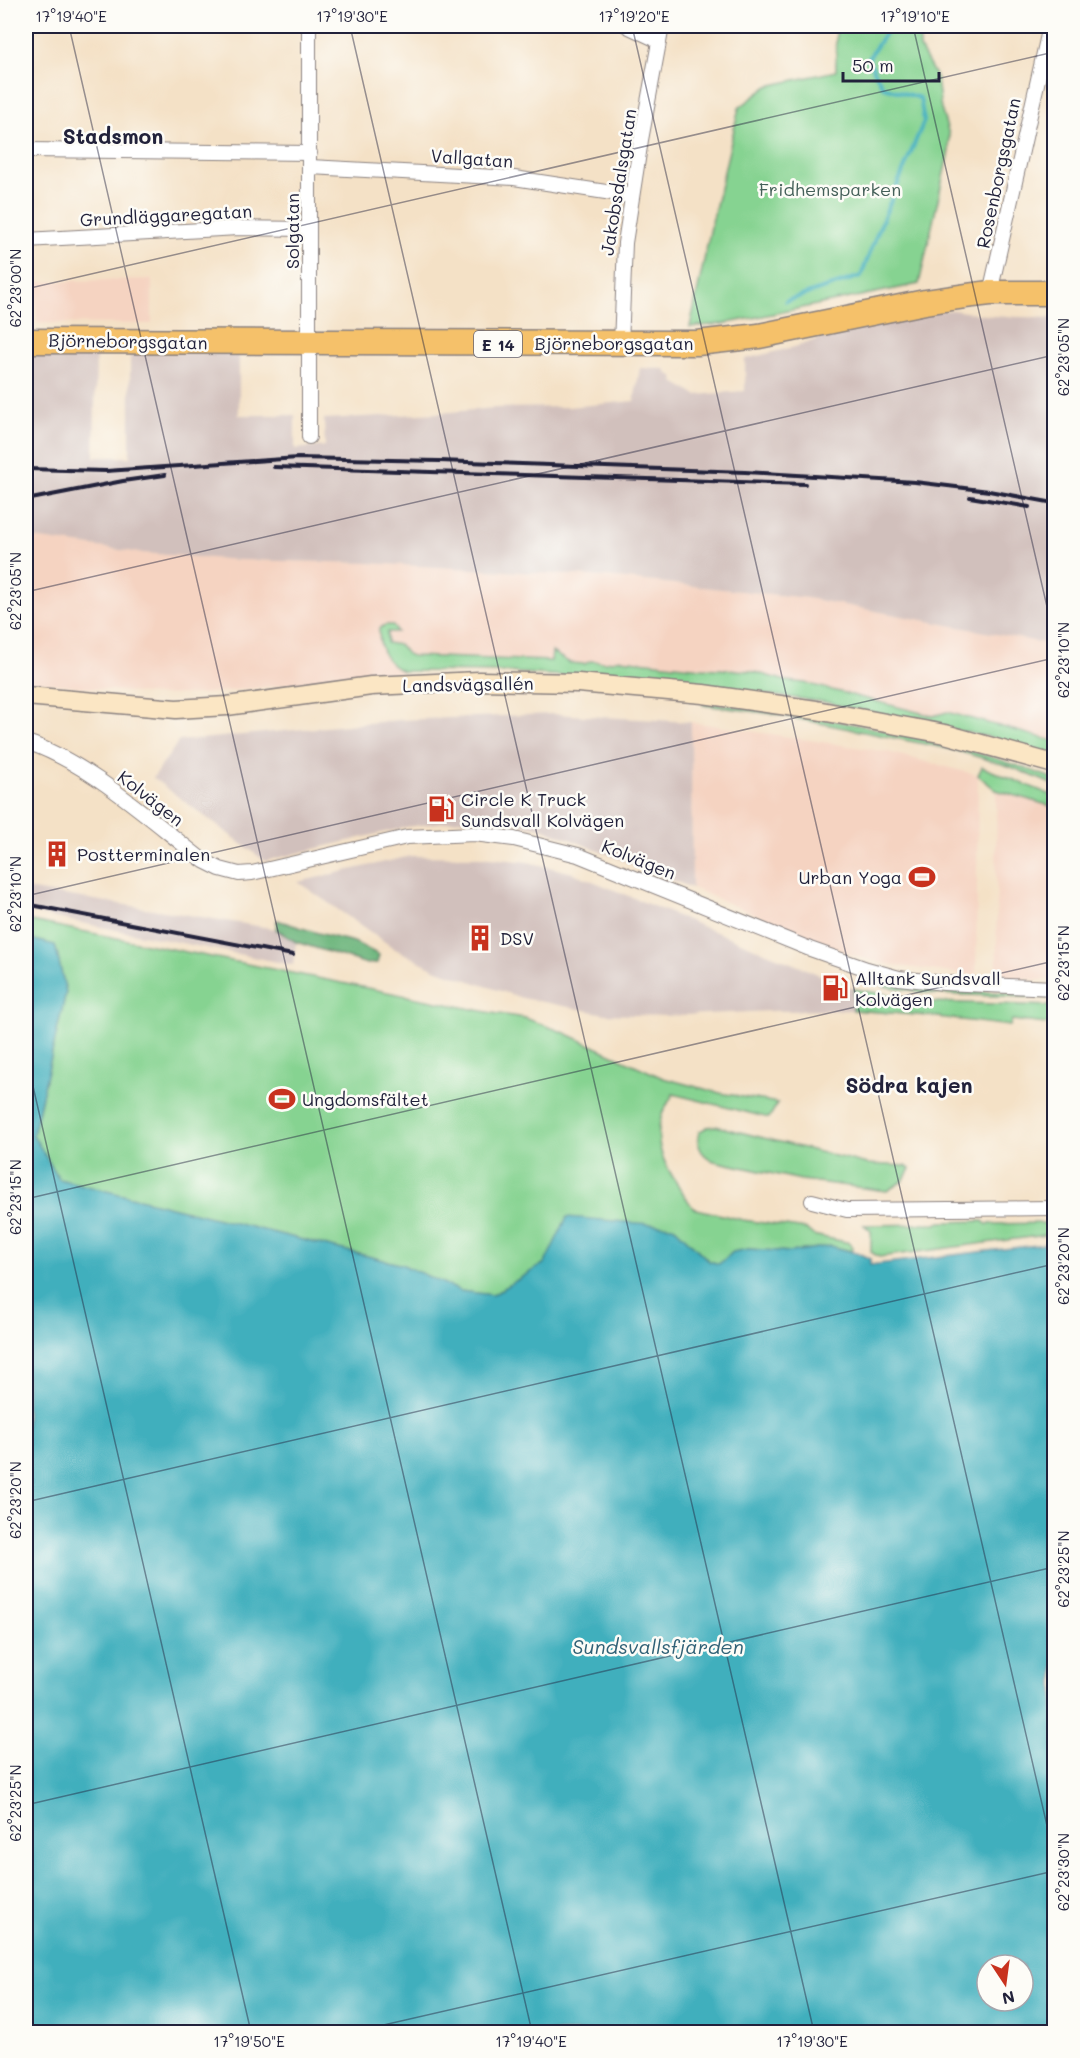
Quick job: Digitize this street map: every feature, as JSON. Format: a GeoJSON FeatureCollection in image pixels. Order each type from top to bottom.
{"type":"FeatureCollection","features":[{"type":"Feature","properties":{"kind":"highway","name":"Björneborgsgatan"},"geometry":{"type":"LineString","coordinates":[[26,340],[697,344],[759,336],[925,302],[990,293],[1054,293]]}},
{"type":"Feature","properties":{"kind":"main road","name":"Landsvägsallén"},"geometry":{"type":"LineString","coordinates":[[26,696],[176,709],[227,706],[371,686],[479,681],[578,683],[703,694],[816,710],[956,736],[1054,764]]}},
{"type":"Feature","properties":{"kind":"main road","name":"Landsvägsallén"},"geometry":{"type":"LineString","coordinates":[[909,728],[1054,775]]}},
{"type":"Feature","properties":{"kind":"street","name":"Solgatan"},"geometry":{"type":"LineString","coordinates":[[309,26],[309,437]]}},
{"type":"Feature","properties":{"kind":"street"},"geometry":{"type":"LineString","coordinates":[[627,26],[658,40]]}},
{"type":"Feature","properties":{"kind":"street","name":"Jakobsdalsgatan"},"geometry":{"type":"LineString","coordinates":[[621,345],[623,270],[632,196],[662,26]]}},
{"type":"Feature","properties":{"kind":"street","name":"Rosenborgsgatan"},"geometry":{"type":"LineString","coordinates":[[990,293],[1050,27]]}},
{"type":"Feature","properties":{"kind":"street","name":"Vallgatan"},"geometry":{"type":"LineString","coordinates":[[26,150],[310,160],[514,178],[632,196]]}},
{"type":"Feature","properties":{"kind":"street","name":"Grundläggaregatan"},"geometry":{"type":"LineString","coordinates":[[26,240],[238,228],[309,229]]}},
{"type":"Feature","properties":{"kind":"street","name":"Kolvägen"},"geometry":{"type":"LineString","coordinates":[[26,742],[44,747],[98,780],[204,861],[220,869],[239,874],[267,870],[426,834],[474,834],[514,839],[578,855],[810,949],[899,978],[944,983],[1054,988]]}},
{"type":"Feature","properties":{"kind":"street"},"geometry":{"type":"LineString","coordinates":[[812,1201],[847,1210],[1054,1208]]}},
{"type":"Feature","properties":{"kind":"shaded area"},"geometry":{"type":"Polygon","coordinates":[[[152,279],[152,324],[37,323],[34,282],[152,279]]]}},
{"type":"Feature","properties":{"kind":"shaded area"},"geometry":{"type":"Polygon","coordinates":[[[952,310],[992,316],[1054,318],[1054,645],[807,598],[608,577],[367,563],[238,560],[142,553],[26,537],[26,351],[96,352],[94,457],[130,457],[130,352],[239,353],[239,415],[295,415],[295,449],[325,446],[324,419],[496,408],[569,407],[634,401],[640,368],[665,369],[673,376],[674,382],[696,395],[745,391],[745,359],[795,347],[836,333],[933,311],[952,310]]]}},
{"type":"Feature","properties":{"kind":"shaded area"},"geometry":{"type":"Polygon","coordinates":[[[26,537],[142,553],[238,560],[367,563],[608,577],[807,598],[1054,645],[1054,750],[833,703],[685,684],[506,672],[425,670],[200,694],[157,695],[29,681],[26,678],[26,537]]]}},
{"type":"Feature","properties":{"kind":"shaded area"},"geometry":{"type":"Polygon","coordinates":[[[552,714],[691,722],[692,888],[542,828],[476,818],[406,827],[265,861],[153,778],[179,741],[399,720],[552,714]]]}},
{"type":"Feature","properties":{"kind":"shaded area"},"geometry":{"type":"Polygon","coordinates":[[[691,722],[888,752],[978,775],[976,975],[886,964],[855,956],[692,888],[691,722]]]}},
{"type":"Feature","properties":{"kind":"shaded area"},"geometry":{"type":"Polygon","coordinates":[[[996,790],[1054,807],[1054,980],[997,979],[996,790]]]}},
{"type":"Feature","properties":{"kind":"shaded area"},"geometry":{"type":"Polygon","coordinates":[[[411,856],[481,857],[528,862],[573,873],[854,989],[853,1010],[664,1016],[605,1014],[522,998],[437,970],[395,949],[298,882],[411,856]]]}},
{"type":"Feature","properties":{"kind":"shaded area"},"geometry":{"type":"Polygon","coordinates":[[[26,889],[276,929],[296,942],[293,965],[26,912],[26,889]]]}},
{"type":"Feature","properties":{"kind":"green space","name":"Fridhemsparken"},"geometry":{"type":"Polygon","coordinates":[[[836,26],[919,26],[920,48],[937,79],[941,109],[949,134],[949,151],[919,284],[723,324],[690,327],[739,108],[768,86],[836,71],[836,26]]]}},
{"type":"Feature","properties":{"kind":"green space"},"geometry":{"type":"Polygon","coordinates":[[[385,625],[393,625],[397,632],[387,632],[387,643],[400,645],[407,654],[412,656],[551,661],[552,652],[570,663],[585,664],[590,661],[606,662],[621,659],[751,671],[933,716],[947,712],[1054,741],[1054,756],[994,738],[832,703],[685,684],[506,672],[403,671],[387,660],[382,649],[379,629],[385,625]]]}},
{"type":"Feature","properties":{"kind":"green space"},"geometry":{"type":"Polygon","coordinates":[[[703,702],[836,721],[925,739],[1012,764],[1054,779],[1054,785],[1009,766],[955,750],[774,714],[703,705],[703,702]]]}},
{"type":"Feature","properties":{"kind":"green space"},"geometry":{"type":"Polygon","coordinates":[[[982,767],[1054,796],[1054,807],[996,790],[978,775],[982,767]]]}},
{"type":"Feature","properties":{"kind":"green space","name":"Ungdomsfältet"},"geometry":{"type":"Polygon","coordinates":[[[26,920],[525,1018],[565,1033],[663,1078],[720,1093],[778,1103],[769,1118],[673,1094],[663,1112],[659,1128],[661,1153],[672,1176],[693,1208],[743,1220],[806,1229],[813,1235],[850,1243],[853,1248],[851,1251],[831,1246],[791,1252],[749,1249],[733,1252],[719,1264],[709,1261],[673,1226],[545,1263],[493,1295],[460,1291],[403,1265],[58,1179],[33,1135],[66,992],[55,945],[26,938],[26,920]]]}},
{"type":"Feature","properties":{"kind":"green space"},"geometry":{"type":"Polygon","coordinates":[[[277,920],[354,942],[379,955],[377,963],[367,964],[296,942],[276,929],[277,920]]]}},
{"type":"Feature","properties":{"kind":"green space"},"geometry":{"type":"Polygon","coordinates":[[[883,982],[954,991],[1054,994],[1054,998],[935,994],[883,986],[883,982]]]}},
{"type":"Feature","properties":{"kind":"green space"},"geometry":{"type":"Polygon","coordinates":[[[854,989],[933,1002],[1054,1006],[1054,1025],[1012,1020],[1010,1026],[853,1010],[854,989]]]}},
{"type":"Feature","properties":{"kind":"green space"},"geometry":{"type":"Polygon","coordinates":[[[716,1126],[867,1164],[906,1166],[910,1169],[903,1181],[887,1191],[801,1180],[714,1161],[703,1153],[698,1137],[699,1132],[707,1127],[716,1126]]]}},
{"type":"Feature","properties":{"kind":"green space"},"geometry":{"type":"Polygon","coordinates":[[[983,1221],[986,1224],[1054,1223],[1054,1234],[879,1257],[871,1252],[871,1231],[864,1225],[936,1224],[983,1221]]]}},
{"type":"Feature","properties":{"kind":"water","name":"Sundsvallsfjärden"},"geometry":{"type":"Polygon","coordinates":[[[26,938],[55,945],[66,992],[33,1135],[59,1179],[403,1265],[460,1291],[493,1295],[545,1263],[567,1217],[673,1226],[709,1261],[719,1264],[733,1252],[749,1249],[791,1252],[831,1246],[860,1254],[870,1259],[870,1265],[1054,1243],[1054,2032],[26,2032],[26,938]]]}},
{"type":"Feature","properties":{"kind":"waterway"},"geometry":{"type":"LineString","coordinates":[[786,301],[861,276],[924,121],[920,98],[883,87],[868,59],[890,26]]}},
{"type":"Feature","properties":{"kind":"railway"},"geometry":{"type":"LineString","coordinates":[[26,469],[106,471],[298,458],[439,461],[745,472],[915,482],[989,491],[1054,503]]}},
{"type":"Feature","properties":{"kind":"railway"},"geometry":{"type":"LineString","coordinates":[[274,467],[805,484]]}},
{"type":"Feature","properties":{"kind":"railway"},"geometry":{"type":"LineString","coordinates":[[26,500],[165,475]]}},
{"type":"Feature","properties":{"kind":"railway"},"geometry":{"type":"LineString","coordinates":[[970,497],[1029,507]]}},
{"type":"Feature","properties":{"kind":"railway"},"geometry":{"type":"LineString","coordinates":[[26,904],[293,955]]}},
{"type":"Feature","properties":{"kind":"place","name":"Circle K Truck Sundsvall Kolvägen"},"geometry":{"type":"Point","coordinates":[441,809]}},
{"type":"Feature","properties":{"kind":"place","name":"Postterminalen"},"geometry":{"type":"Point","coordinates":[57,854]}},
{"type":"Feature","properties":{"kind":"place","name":"Urban Yoga"},"geometry":{"type":"Point","coordinates":[922,877]}},
{"type":"Feature","properties":{"kind":"place","name":"DSV"},"geometry":{"type":"Point","coordinates":[480,938]}},
{"type":"Feature","properties":{"kind":"place","name":"Alltank Sundsvall Kolvägen"},"geometry":{"type":"Point","coordinates":[835,988]}},
{"type":"Feature","properties":{"kind":"place","name":"Ungdomsfältet"},"geometry":{"type":"Point","coordinates":[282,1099]}},
{"type":"Feature","properties":{"kind":"district","name":"Stadsmon"},"geometry":{"type":"Point","coordinates":[113,135]}},
{"type":"Feature","properties":{"kind":"district","name":"Södra kajen"},"geometry":{"type":"Point","coordinates":[909,1084]}}]}
